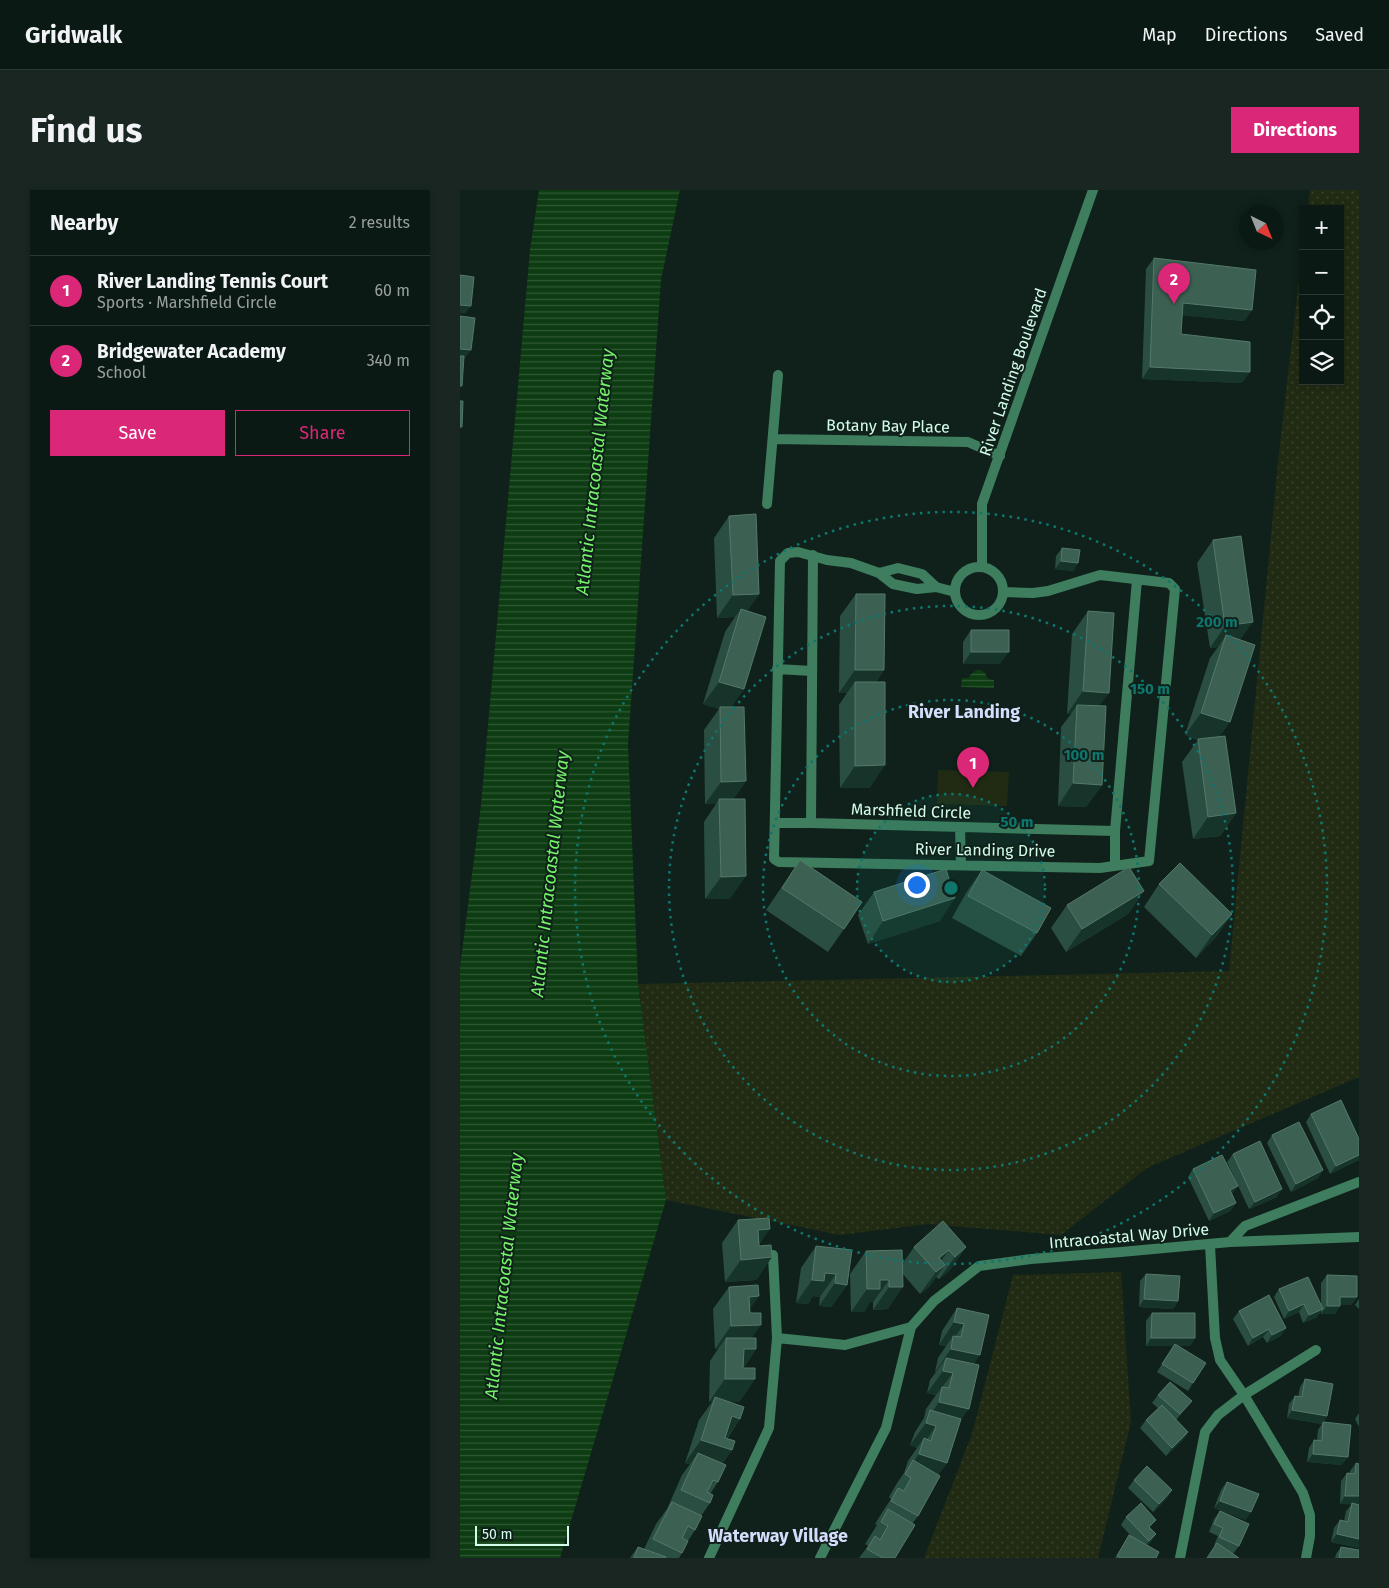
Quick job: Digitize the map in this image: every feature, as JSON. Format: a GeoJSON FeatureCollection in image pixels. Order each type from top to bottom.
{"type":"FeatureCollection","features":[{"type":"Feature","properties":{"kind":"street","name":"River Landing Boulevard"},"geometry":{"type":"LineString","coordinates":[[982,567],[982,504],[1093,190]]}},
{"type":"Feature","properties":{"kind":"street"},"geometry":{"type":"LineString","coordinates":[[766,504],[778,376]]}},
{"type":"Feature","properties":{"kind":"street","name":"Botany Bay Place"},"geometry":{"type":"LineString","coordinates":[[773,439],[968,442],[1000,456]]}},
{"type":"Feature","properties":{"kind":"street","name":"River Landing Drive"},"geometry":{"type":"LineString","coordinates":[[954,592],[936,587],[917,589],[893,584],[879,573],[851,563],[827,560],[798,552],[788,553],[780,561],[774,859],[779,862],[1100,868],[1149,861],[1174,589],[1169,583],[1100,575],[1033,593],[1003,592]]}},
{"type":"Feature","properties":{"kind":"street"},"geometry":{"type":"LineString","coordinates":[[812,823],[813,555]]}},
{"type":"Feature","properties":{"kind":"street"},"geometry":{"type":"LineString","coordinates":[[982,567],[995,573],[999,578],[1003,592],[1002,599],[994,610],[975,615],[959,605],[954,592],[958,578],[962,573],[968,569],[982,567]]}},
{"type":"Feature","properties":{"kind":"street","name":"River Landing Drive"},"geometry":{"type":"LineString","coordinates":[[879,573],[898,568],[922,574],[936,587]]}},
{"type":"Feature","properties":{"kind":"street"},"geometry":{"type":"LineString","coordinates":[[1115,866],[1115,831],[1137,580]]}},
{"type":"Feature","properties":{"kind":"street"},"geometry":{"type":"LineString","coordinates":[[777,670],[812,671]]}},
{"type":"Feature","properties":{"kind":"street","name":"Marshfield Circle"},"geometry":{"type":"LineString","coordinates":[[775,823],[1115,831]]}},
{"type":"Feature","properties":{"kind":"street"},"geometry":{"type":"LineString","coordinates":[[960,827],[961,865]]}},
{"type":"Feature","properties":{"kind":"street","name":"Intracoastal Way Drive"},"geometry":{"type":"LineString","coordinates":[[1230,1242],[1245,1226],[1359,1182]]}},
{"type":"Feature","properties":{"kind":"street","name":"Intracoastal Way Drive"},"geometry":{"type":"LineString","coordinates":[[910,1326],[934,1301],[979,1266],[1031,1259],[1230,1242],[1359,1237]]}},
{"type":"Feature","properties":{"kind":"street"},"geometry":{"type":"LineString","coordinates":[[1210,1245],[1215,1338],[1220,1360],[1244,1395],[1303,1493],[1310,1515],[1310,1536],[1306,1558]]}},
{"type":"Feature","properties":{"kind":"street"},"geometry":{"type":"LineString","coordinates":[[709,1558],[769,1428],[777,1338],[773,1255]]}},
{"type":"Feature","properties":{"kind":"street"},"geometry":{"type":"LineString","coordinates":[[777,1338],[845,1344],[910,1326],[886,1428],[820,1558]]}},
{"type":"Feature","properties":{"kind":"street"},"geometry":{"type":"LineString","coordinates":[[1180,1558],[1206,1432],[1218,1415],[1244,1395],[1316,1350]]}},
{"type":"Feature","properties":{"kind":"shaded area"},"geometry":{"type":"Polygon","coordinates":[[[1310,190],[1359,190],[1359,1077],[1147,1168],[1061,1235],[928,1224],[840,1235],[666,1200],[638,984],[1229,971],[1279,453],[1299,280],[1299,385],[1344,385],[1344,205],[1308,205],[1310,190]]]}},
{"type":"Feature","properties":{"kind":"shaded area"},"geometry":{"type":"Polygon","coordinates":[[[938,770],[1009,772],[1007,806],[937,804],[938,770]]]}},
{"type":"Feature","properties":{"kind":"shaded area"},"geometry":{"type":"Polygon","coordinates":[[[1121,1272],[1131,1422],[1098,1558],[924,1558],[972,1434],[1013,1275],[1121,1272]]]}},
{"type":"Feature","properties":{"kind":"water","name":"Atlantic Intracoastal Waterway"},"geometry":{"type":"Polygon","coordinates":[[[539,190],[680,190],[661,280],[628,744],[638,984],[666,1200],[560,1558],[460,1558],[460,967],[481,805],[530,250],[539,190]]]}},
{"type":"Feature","properties":{"kind":"water"},"geometry":{"type":"Polygon","coordinates":[[[976,670],[981,670],[988,679],[994,680],[994,688],[961,687],[962,678],[969,678],[976,670]]]}},
{"type":"Feature","properties":{"kind":"building"},"geometry":{"type":"Polygon","coordinates":[[[1154,258],[1256,270],[1252,310],[1183,303],[1181,334],[1250,342],[1250,372],[1150,367],[1154,258]]]}},
{"type":"Feature","properties":{"kind":"building"},"geometry":{"type":"Polygon","coordinates":[[[460,275],[474,277],[471,306],[460,305],[460,275]]]}},
{"type":"Feature","properties":{"kind":"building"},"geometry":{"type":"Polygon","coordinates":[[[460,316],[475,318],[471,350],[460,349],[460,316]]]}},
{"type":"Feature","properties":{"kind":"building"},"geometry":{"type":"Polygon","coordinates":[[[460,356],[464,356],[462,386],[460,386],[460,356]]]}},
{"type":"Feature","properties":{"kind":"building"},"geometry":{"type":"Polygon","coordinates":[[[460,401],[463,401],[462,427],[460,427],[460,401]]]}},
{"type":"Feature","properties":{"kind":"building"},"geometry":{"type":"Polygon","coordinates":[[[756,514],[759,594],[733,595],[729,516],[756,514]]]}},
{"type":"Feature","properties":{"kind":"building"},"geometry":{"type":"Polygon","coordinates":[[[1241,536],[1253,622],[1225,626],[1213,540],[1241,536]]]}},
{"type":"Feature","properties":{"kind":"building"},"geometry":{"type":"Polygon","coordinates":[[[1062,548],[1080,550],[1078,563],[1061,561],[1062,548]]]}},
{"type":"Feature","properties":{"kind":"building"},"geometry":{"type":"Polygon","coordinates":[[[856,594],[885,594],[884,670],[855,670],[856,594]]]}},
{"type":"Feature","properties":{"kind":"building"},"geometry":{"type":"Polygon","coordinates":[[[741,609],[766,617],[744,689],[719,682],[741,609]]]}},
{"type":"Feature","properties":{"kind":"building"},"geometry":{"type":"Polygon","coordinates":[[[1088,611],[1114,613],[1109,693],[1083,691],[1088,611]]]}},
{"type":"Feature","properties":{"kind":"building"},"geometry":{"type":"Polygon","coordinates":[[[971,630],[1009,630],[1009,652],[971,652],[971,630]]]}},
{"type":"Feature","properties":{"kind":"building"},"geometry":{"type":"Polygon","coordinates":[[[1226,635],[1255,645],[1230,722],[1201,713],[1226,635]]]}},
{"type":"Feature","properties":{"kind":"building"},"geometry":{"type":"Polygon","coordinates":[[[855,682],[885,682],[885,765],[855,766],[855,682]]]}},
{"type":"Feature","properties":{"kind":"building"},"geometry":{"type":"Polygon","coordinates":[[[1077,705],[1106,706],[1102,785],[1073,783],[1077,705]]]}},
{"type":"Feature","properties":{"kind":"building"},"geometry":{"type":"Polygon","coordinates":[[[720,707],[744,707],[746,781],[721,782],[720,707]]]}},
{"type":"Feature","properties":{"kind":"building"},"geometry":{"type":"Polygon","coordinates":[[[1225,736],[1236,813],[1208,817],[1198,739],[1225,736]]]}},
{"type":"Feature","properties":{"kind":"building"},"geometry":{"type":"Polygon","coordinates":[[[719,799],[745,799],[746,876],[721,877],[719,799]]]}},
{"type":"Feature","properties":{"kind":"building"},"geometry":{"type":"Polygon","coordinates":[[[800,860],[862,902],[844,929],[782,888],[800,860]]]}},
{"type":"Feature","properties":{"kind":"building"},"geometry":{"type":"Polygon","coordinates":[[[1180,863],[1232,914],[1212,935],[1159,884],[1180,863]]]}},
{"type":"Feature","properties":{"kind":"building"},"geometry":{"type":"Polygon","coordinates":[[[1129,867],[1144,891],[1082,929],[1067,905],[1129,867]]]}},
{"type":"Feature","properties":{"kind":"building"},"geometry":{"type":"Polygon","coordinates":[[[946,869],[955,898],[883,921],[874,892],[946,869]]]}},
{"type":"Feature","properties":{"kind":"building"},"geometry":{"type":"Polygon","coordinates":[[[982,870],[1051,908],[1037,933],[968,896],[982,870]]]}},
{"type":"Feature","properties":{"kind":"building"},"geometry":{"type":"Polygon","coordinates":[[[1341,1100],[1359,1139],[1359,1155],[1336,1166],[1311,1114],[1341,1100]]]}},
{"type":"Feature","properties":{"kind":"building"},"geometry":{"type":"Polygon","coordinates":[[[1299,1122],[1323,1170],[1296,1184],[1272,1135],[1299,1122]]]}},
{"type":"Feature","properties":{"kind":"building"},"geometry":{"type":"Polygon","coordinates":[[[1260,1141],[1282,1189],[1255,1202],[1233,1154],[1260,1141]]]}},
{"type":"Feature","properties":{"kind":"building"},"geometry":{"type":"Polygon","coordinates":[[[1222,1155],[1238,1186],[1230,1190],[1236,1203],[1214,1213],[1193,1169],[1222,1155]]]}},
{"type":"Feature","properties":{"kind":"building"},"geometry":{"type":"Polygon","coordinates":[[[769,1218],[770,1229],[758,1230],[759,1246],[771,1245],[772,1257],[741,1260],[738,1220],[769,1218]]]}},
{"type":"Feature","properties":{"kind":"building"},"geometry":{"type":"Polygon","coordinates":[[[943,1221],[966,1247],[955,1257],[949,1250],[939,1258],[945,1265],[936,1272],[914,1247],[943,1221]]]}},
{"type":"Feature","properties":{"kind":"building"},"geometry":{"type":"Polygon","coordinates":[[[816,1246],[852,1250],[847,1285],[835,1283],[836,1274],[825,1273],[824,1281],[812,1280],[816,1246]]]}},
{"type":"Feature","properties":{"kind":"building"},"geometry":{"type":"Polygon","coordinates":[[[902,1250],[903,1287],[889,1287],[889,1280],[880,1280],[880,1289],[867,1289],[866,1251],[902,1250]]]}},
{"type":"Feature","properties":{"kind":"building"},"geometry":{"type":"Polygon","coordinates":[[[1146,1274],[1180,1276],[1178,1301],[1144,1299],[1146,1274]]]}},
{"type":"Feature","properties":{"kind":"building"},"geometry":{"type":"Polygon","coordinates":[[[1327,1275],[1357,1276],[1357,1297],[1340,1297],[1340,1306],[1327,1306],[1327,1275]]]}},
{"type":"Feature","properties":{"kind":"building"},"geometry":{"type":"Polygon","coordinates":[[[1308,1277],[1323,1309],[1309,1315],[1304,1304],[1289,1311],[1279,1289],[1308,1277]]]}},
{"type":"Feature","properties":{"kind":"building"},"geometry":{"type":"Polygon","coordinates":[[[758,1285],[759,1296],[749,1297],[750,1313],[761,1313],[761,1325],[731,1326],[729,1287],[758,1285]]]}},
{"type":"Feature","properties":{"kind":"building"},"geometry":{"type":"Polygon","coordinates":[[[1269,1295],[1286,1328],[1272,1335],[1269,1329],[1253,1338],[1239,1311],[1269,1295]]]}},
{"type":"Feature","properties":{"kind":"building"},"geometry":{"type":"Polygon","coordinates":[[[957,1308],[989,1315],[980,1355],[951,1349],[953,1336],[961,1337],[964,1324],[954,1322],[957,1308]]]}},
{"type":"Feature","properties":{"kind":"building"},"geometry":{"type":"Polygon","coordinates":[[[1152,1313],[1195,1313],[1195,1338],[1151,1338],[1152,1313]]]}},
{"type":"Feature","properties":{"kind":"building"},"geometry":{"type":"Polygon","coordinates":[[[726,1338],[756,1338],[756,1349],[744,1349],[743,1368],[755,1368],[755,1379],[725,1379],[726,1338]]]}},
{"type":"Feature","properties":{"kind":"building"},"geometry":{"type":"Polygon","coordinates":[[[1175,1344],[1206,1363],[1193,1383],[1162,1364],[1175,1344]]]}},
{"type":"Feature","properties":{"kind":"building"},"geometry":{"type":"Polygon","coordinates":[[[946,1358],[979,1365],[969,1409],[939,1402],[942,1387],[949,1388],[953,1373],[943,1371],[946,1358]]]}},
{"type":"Feature","properties":{"kind":"building"},"geometry":{"type":"Polygon","coordinates":[[[1305,1379],[1333,1384],[1327,1416],[1292,1410],[1295,1396],[1302,1397],[1305,1379]]]}},
{"type":"Feature","properties":{"kind":"building"},"geometry":{"type":"Polygon","coordinates":[[[1170,1382],[1192,1401],[1180,1414],[1158,1395],[1170,1382]]]}},
{"type":"Feature","properties":{"kind":"building"},"geometry":{"type":"Polygon","coordinates":[[[715,1397],[744,1407],[740,1419],[732,1416],[725,1438],[735,1441],[732,1450],[701,1440],[715,1397]]]}},
{"type":"Feature","properties":{"kind":"building"},"geometry":{"type":"Polygon","coordinates":[[[1162,1405],[1188,1432],[1172,1448],[1146,1420],[1162,1405]]]}},
{"type":"Feature","properties":{"kind":"building"},"geometry":{"type":"Polygon","coordinates":[[[930,1410],[961,1419],[947,1463],[919,1454],[924,1438],[931,1441],[936,1426],[926,1423],[930,1410]]]}},
{"type":"Feature","properties":{"kind":"building"},"geometry":{"type":"Polygon","coordinates":[[[1323,1422],[1351,1425],[1348,1457],[1313,1454],[1314,1440],[1322,1441],[1323,1422]]]}},
{"type":"Feature","properties":{"kind":"building"},"geometry":{"type":"Polygon","coordinates":[[[698,1453],[726,1465],[718,1482],[713,1480],[707,1492],[713,1495],[710,1503],[681,1490],[698,1453]]]}},
{"type":"Feature","properties":{"kind":"building"},"geometry":{"type":"Polygon","coordinates":[[[913,1460],[940,1476],[918,1516],[891,1501],[898,1488],[904,1491],[911,1478],[905,1474],[913,1460]]]}},
{"type":"Feature","properties":{"kind":"building"},"geometry":{"type":"Polygon","coordinates":[[[1356,1463],[1359,1464],[1359,1496],[1345,1496],[1347,1473],[1355,1474],[1356,1463]]]}},
{"type":"Feature","properties":{"kind":"building"},"geometry":{"type":"Polygon","coordinates":[[[1147,1466],[1172,1490],[1159,1504],[1134,1480],[1147,1466]]]}},
{"type":"Feature","properties":{"kind":"building"},"geometry":{"type":"Polygon","coordinates":[[[1227,1482],[1259,1494],[1251,1512],[1220,1501],[1227,1482]]]}},
{"type":"Feature","properties":{"kind":"building"},"geometry":{"type":"Polygon","coordinates":[[[672,1502],[702,1516],[695,1530],[688,1526],[682,1538],[688,1541],[682,1553],[653,1539],[672,1502]]]}},
{"type":"Feature","properties":{"kind":"building"},"geometry":{"type":"Polygon","coordinates":[[[1141,1503],[1156,1520],[1149,1527],[1156,1534],[1149,1541],[1126,1517],[1141,1503]]]}},
{"type":"Feature","properties":{"kind":"building"},"geometry":{"type":"Polygon","coordinates":[[[1352,1503],[1359,1505],[1359,1539],[1337,1534],[1340,1520],[1348,1522],[1352,1503]]]}},
{"type":"Feature","properties":{"kind":"building"},"geometry":{"type":"Polygon","coordinates":[[[888,1509],[915,1525],[895,1558],[883,1558],[867,1549],[875,1536],[880,1540],[888,1526],[881,1522],[888,1509]]]}},
{"type":"Feature","properties":{"kind":"building"},"geometry":{"type":"Polygon","coordinates":[[[1220,1511],[1249,1524],[1239,1546],[1219,1537],[1223,1528],[1214,1524],[1220,1511]]]}},
{"type":"Feature","properties":{"kind":"building"},"geometry":{"type":"Polygon","coordinates":[[[1129,1535],[1159,1552],[1156,1558],[1121,1558],[1117,1556],[1129,1535]]]}},
{"type":"Feature","properties":{"kind":"building"},"geometry":{"type":"Polygon","coordinates":[[[1217,1543],[1239,1558],[1207,1558],[1217,1543]]]}},
{"type":"Feature","properties":{"kind":"building"},"geometry":{"type":"Polygon","coordinates":[[[638,1547],[666,1557],[666,1558],[634,1558],[638,1547]]]}},
{"type":"Feature","properties":{"kind":"building"},"geometry":{"type":"Polygon","coordinates":[[[1341,1547],[1359,1550],[1359,1558],[1339,1558],[1341,1547]]]}},
{"type":"Feature","properties":{"kind":"place","name":"Bridgewater Academy"},"geometry":{"type":"Point","coordinates":[1174,304]}},
{"type":"Feature","properties":{"kind":"place","name":"River Landing Tennis Court"},"geometry":{"type":"Point","coordinates":[973,788]}},
{"type":"Feature","properties":{"kind":"district","name":"River Landing"},"geometry":{"type":"Point","coordinates":[964,712]}},
{"type":"Feature","properties":{"kind":"district","name":"Waterway Village"},"geometry":{"type":"Point","coordinates":[778,1536]}}]}
